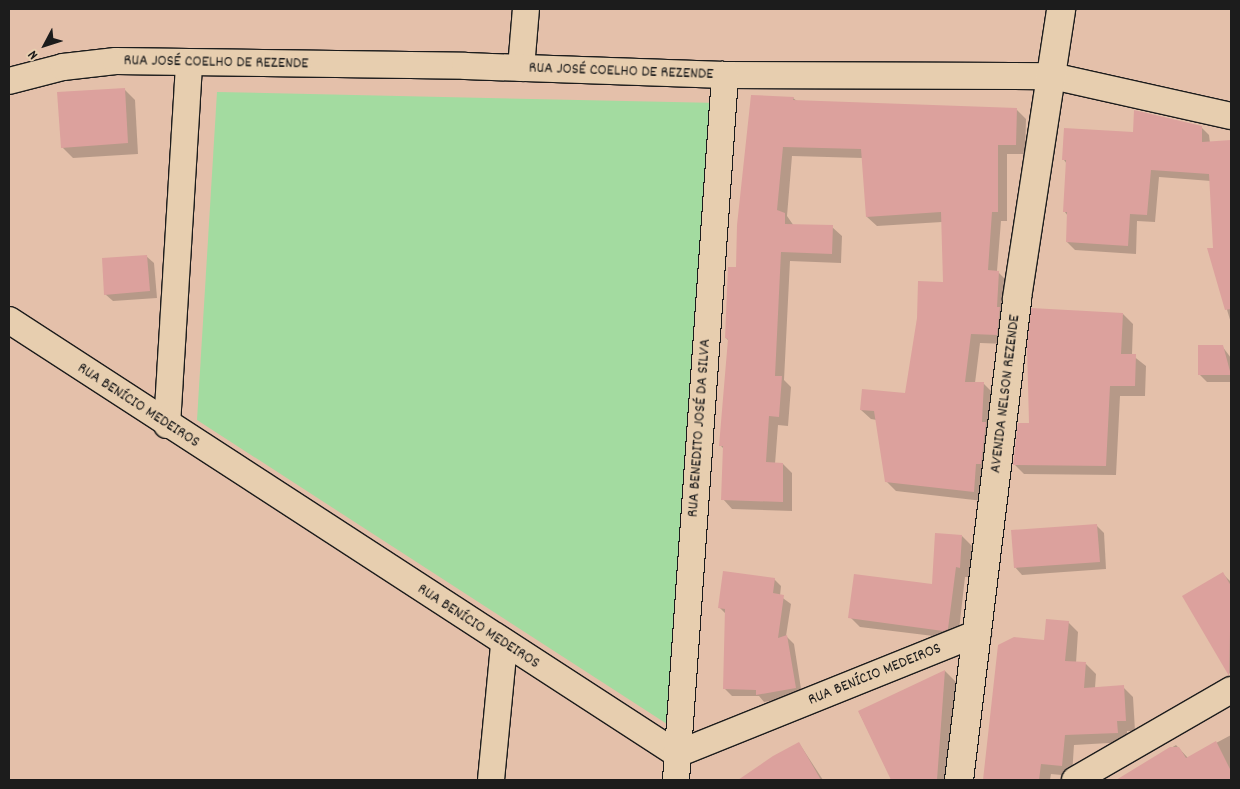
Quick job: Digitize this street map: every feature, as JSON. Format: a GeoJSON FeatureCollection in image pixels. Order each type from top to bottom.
{"type":"FeatureCollection","features":[{"type":"Feature","properties":{"kind":"main road","name":"AVENIDA NELSON REZENDE"},"geometry":{"type":"LineString","coordinates":[[959,780],[1017,298],[1061,9]]}},
{"type":"Feature","properties":{"kind":"street"},"geometry":{"type":"LineString","coordinates":[[521,68],[526,9]]}},
{"type":"Feature","properties":{"kind":"street","name":"RUA JOSÉ COELHO DE REZENDE"},"geometry":{"type":"LineString","coordinates":[[9,81],[64,67],[116,61],[521,68],[725,75],[1052,76],[1231,116]]}},
{"type":"Feature","properties":{"kind":"street"},"geometry":{"type":"LineString","coordinates":[[166,425],[189,63]]}},
{"type":"Feature","properties":{"kind":"street","name":"RUA BENEDITO JOSÉ DA SILVA"},"geometry":{"type":"LineString","coordinates":[[676,780],[725,75]]}},
{"type":"Feature","properties":{"kind":"street","name":"RUA BENÍCIO MEDEIROS"},"geometry":{"type":"LineString","coordinates":[[9,320],[166,425],[504,645],[677,754],[978,633]]}},
{"type":"Feature","properties":{"kind":"street"},"geometry":{"type":"LineString","coordinates":[[491,780],[504,645]]}},
{"type":"Feature","properties":{"kind":"street"},"geometry":{"type":"LineString","coordinates":[[1075,780],[1231,690]]}},
{"type":"Feature","properties":{"kind":"green space"},"geometry":{"type":"Polygon","coordinates":[[[217,92],[719,103],[667,724],[197,420],[217,92]]]}},
{"type":"Feature","properties":{"kind":"building"},"geometry":{"type":"Polygon","coordinates":[[[125,88],[128,143],[61,148],[57,92],[125,88]]]}},
{"type":"Feature","properties":{"kind":"building"},"geometry":{"type":"Polygon","coordinates":[[[751,95],[794,97],[793,100],[1017,108],[1016,145],[998,145],[998,212],[992,212],[988,270],[999,271],[997,307],[1000,307],[997,335],[971,334],[965,382],[984,382],[982,422],[986,422],[981,464],[976,464],[974,492],[885,482],[874,411],[860,410],[862,389],[905,393],[917,318],[918,281],[943,282],[941,212],[866,217],[861,149],[783,147],[777,210],[785,213],[785,224],[833,225],[832,254],[781,252],[775,376],[782,376],[779,417],[769,416],[766,462],[783,463],[783,502],[721,500],[723,446],[719,446],[728,339],[725,338],[728,267],[736,267],[737,225],[751,95]]]}},
{"type":"Feature","properties":{"kind":"building"},"geometry":{"type":"Polygon","coordinates":[[[1134,110],[1202,126],[1202,142],[1231,140],[1231,309],[1225,310],[1207,248],[1213,248],[1209,174],[1151,170],[1147,215],[1130,214],[1128,246],[1066,242],[1067,212],[1063,212],[1066,160],[1062,160],[1064,128],[1133,132],[1134,110]]]}},
{"type":"Feature","properties":{"kind":"building"},"geometry":{"type":"Polygon","coordinates":[[[147,255],[150,291],[104,295],[102,258],[147,255]]]}},
{"type":"Feature","properties":{"kind":"building"},"geometry":{"type":"Polygon","coordinates":[[[1031,308],[1123,313],[1121,354],[1136,354],[1135,386],[1110,386],[1106,466],[1013,465],[1018,423],[1029,423],[1027,347],[1031,308]]]}},
{"type":"Feature","properties":{"kind":"building"},"geometry":{"type":"Polygon","coordinates":[[[1198,345],[1223,345],[1231,375],[1198,375],[1198,345]]]}},
{"type":"Feature","properties":{"kind":"building"},"geometry":{"type":"Polygon","coordinates":[[[1097,524],[1100,562],[1014,568],[1011,530],[1097,524]]]}},
{"type":"Feature","properties":{"kind":"building"},"geometry":{"type":"Polygon","coordinates":[[[935,533],[962,535],[960,568],[956,567],[948,629],[943,631],[848,618],[854,574],[932,584],[935,533]]]}},
{"type":"Feature","properties":{"kind":"building"},"geometry":{"type":"Polygon","coordinates":[[[723,571],[775,578],[773,593],[784,595],[778,638],[787,635],[796,688],[756,695],[756,690],[723,689],[725,609],[718,608],[723,571]]]}},
{"type":"Feature","properties":{"kind":"building"},"geometry":{"type":"Polygon","coordinates":[[[1223,572],[1231,586],[1229,676],[1182,596],[1223,572]]]}},
{"type":"Feature","properties":{"kind":"building"},"geometry":{"type":"Polygon","coordinates":[[[1046,619],[1069,621],[1065,661],[1086,662],[1084,688],[1124,685],[1126,721],[1117,721],[1118,733],[1065,735],[1062,766],[1041,764],[1039,780],[983,780],[998,645],[1014,637],[1044,640],[1046,619]]]}},
{"type":"Feature","properties":{"kind":"building"},"geometry":{"type":"Polygon","coordinates":[[[945,670],[937,780],[891,780],[858,711],[945,670]]]}},
{"type":"Feature","properties":{"kind":"building"},"geometry":{"type":"Polygon","coordinates":[[[1216,741],[1231,771],[1231,780],[1116,780],[1170,747],[1179,747],[1186,758],[1216,741]]]}},
{"type":"Feature","properties":{"kind":"building"},"geometry":{"type":"Polygon","coordinates":[[[799,742],[821,780],[738,780],[773,756],[799,742]]]}}]}
